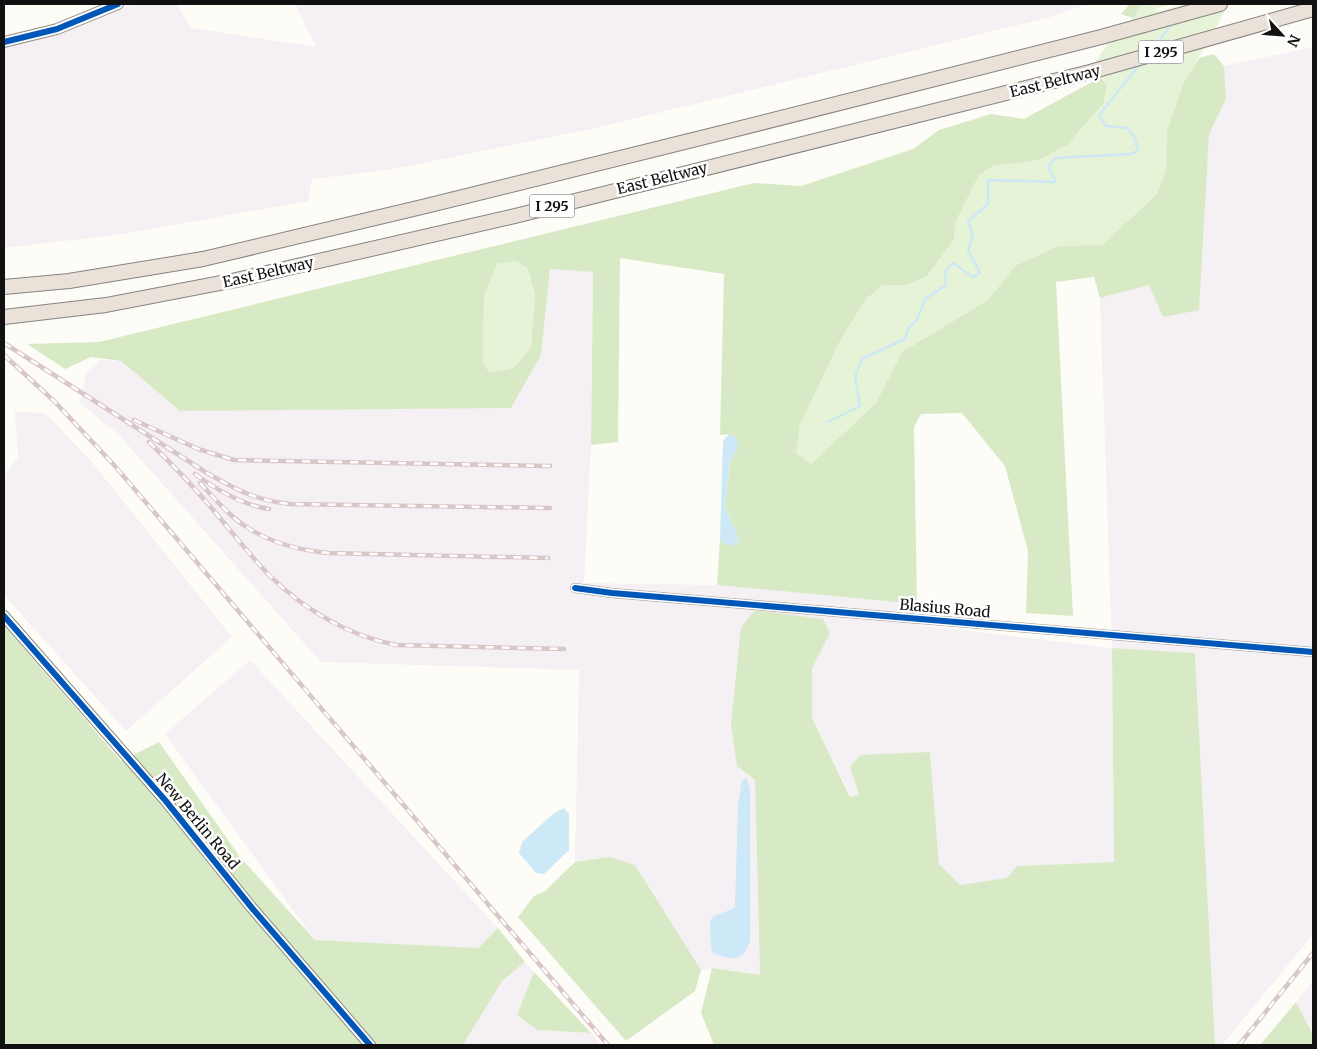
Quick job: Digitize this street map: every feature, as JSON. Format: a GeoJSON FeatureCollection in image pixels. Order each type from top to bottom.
{"type":"FeatureCollection","features":[{"type":"Feature","properties":{"kind":"highway","name":"East Beltway"},"geometry":{"type":"LineString","coordinates":[[4,287],[69,281],[203,259],[426,206],[1101,37],[1220,4]]}},
{"type":"Feature","properties":{"kind":"highway","name":"East Beltway"},"geometry":{"type":"LineString","coordinates":[[6,317],[106,305],[236,280],[515,216],[1090,72],[1313,9]]}},
{"type":"Feature","properties":{"kind":"street"},"geometry":{"type":"LineString","coordinates":[[4,42],[57,29],[118,4]]}},
{"type":"Feature","properties":{"kind":"street","name":"Blasius Road"},"geometry":{"type":"LineString","coordinates":[[575,588],[1313,652]]}},
{"type":"Feature","properties":{"kind":"street","name":"New Berlin Road"},"geometry":{"type":"LineString","coordinates":[[4,616],[165,800],[252,908],[370,1045]]}},
{"type":"Feature","properties":{"kind":"shaded area"},"geometry":{"type":"Polygon","coordinates":[[[133,4],[176,4],[191,28],[316,47],[295,4],[1088,4],[1047,18],[596,128],[393,169],[312,179],[308,201],[123,234],[4,248],[4,47],[77,27],[133,4]]]}},
{"type":"Feature","properties":{"kind":"shaded area"},"geometry":{"type":"Polygon","coordinates":[[[1313,47],[1313,934],[1222,1045],[1215,1045],[1195,653],[1112,648],[1100,298],[1149,285],[1204,206],[1209,133],[1226,99],[1224,66],[1313,47]]]}},
{"type":"Feature","properties":{"kind":"shaded area"},"geometry":{"type":"Polygon","coordinates":[[[550,268],[593,272],[591,445],[584,583],[717,585],[917,604],[919,625],[1112,648],[1114,862],[1017,866],[1007,878],[960,886],[939,864],[930,752],[850,767],[859,795],[851,797],[812,718],[812,669],[829,633],[737,766],[755,780],[760,975],[712,968],[701,970],[635,865],[610,857],[575,862],[579,670],[321,662],[119,435],[80,403],[86,373],[100,360],[121,361],[180,411],[541,355],[550,268]]]}},
{"type":"Feature","properties":{"kind":"shaded area"},"geometry":{"type":"Polygon","coordinates":[[[15,412],[45,413],[90,460],[232,637],[126,731],[4,595],[4,477],[18,457],[15,412]]]}},
{"type":"Feature","properties":{"kind":"shaded area"},"geometry":{"type":"Polygon","coordinates":[[[250,660],[498,928],[478,948],[315,940],[165,734],[250,660]]]}},
{"type":"Feature","properties":{"kind":"shaded area"},"geometry":{"type":"Polygon","coordinates":[[[525,962],[534,972],[517,1015],[537,1030],[591,1033],[601,1045],[463,1045],[502,981],[525,962]]]}},
{"type":"Feature","properties":{"kind":"shaded area"},"geometry":{"type":"Polygon","coordinates":[[[1313,981],[1313,1035],[1296,1002],[1313,981]]]}},
{"type":"Feature","properties":{"kind":"green space"},"geometry":{"type":"Polygon","coordinates":[[[1130,4],[1143,4],[1133,18],[1121,14],[1130,4]]]}},
{"type":"Feature","properties":{"kind":"green space"},"geometry":{"type":"Polygon","coordinates":[[[1143,4],[1172,4],[1157,8],[1155,12],[1186,4],[1228,4],[1183,84],[1167,131],[1166,170],[1157,194],[1102,245],[1058,246],[1015,266],[988,300],[902,352],[876,403],[811,464],[796,453],[800,425],[841,339],[866,299],[883,285],[906,285],[954,239],[956,221],[979,175],[993,166],[1039,160],[1107,86],[1094,65],[1105,47],[1133,18],[1143,4]]]}},
{"type":"Feature","properties":{"kind":"green space"},"geometry":{"type":"Polygon","coordinates":[[[1214,54],[1224,66],[1226,99],[1209,134],[1199,310],[1163,317],[1149,285],[1100,298],[1094,277],[1056,282],[1073,616],[1026,613],[1028,551],[1005,466],[962,413],[921,414],[914,427],[917,604],[717,585],[720,539],[724,544],[739,540],[725,506],[730,461],[737,449],[729,434],[720,435],[724,274],[620,258],[618,442],[591,445],[593,272],[550,269],[541,355],[511,408],[180,411],[121,361],[91,357],[65,369],[27,344],[99,342],[754,183],[801,186],[913,149],[939,130],[991,114],[1024,119],[1101,77],[1107,86],[1103,104],[1067,145],[1039,160],[993,166],[979,175],[956,221],[954,239],[927,276],[906,285],[883,285],[866,299],[841,339],[800,425],[796,453],[811,464],[876,403],[902,352],[988,300],[1015,266],[1058,246],[1102,245],[1157,194],[1166,170],[1167,131],[1183,84],[1199,58],[1214,54]],[[516,261],[497,264],[484,297],[483,364],[490,373],[514,368],[531,347],[535,294],[528,269],[516,261]]]}},
{"type":"Feature","properties":{"kind":"green space"},"geometry":{"type":"Polygon","coordinates":[[[516,261],[528,269],[535,293],[531,347],[514,369],[490,373],[483,364],[484,297],[497,264],[516,261]]]}},
{"type":"Feature","properties":{"kind":"green space"},"geometry":{"type":"Polygon","coordinates":[[[755,610],[823,619],[830,633],[812,669],[812,718],[850,797],[859,795],[850,767],[860,755],[930,752],[939,864],[960,885],[1007,878],[1017,866],[1114,862],[1112,648],[1195,653],[1215,1045],[714,1045],[701,1013],[712,968],[760,975],[755,780],[737,766],[731,724],[741,627],[755,610]]]}},
{"type":"Feature","properties":{"kind":"green space"},"geometry":{"type":"Polygon","coordinates":[[[4,625],[121,761],[159,742],[240,857],[315,940],[478,948],[498,928],[525,962],[502,981],[463,1045],[4,1045],[4,625]]]}},
{"type":"Feature","properties":{"kind":"green space"},"geometry":{"type":"Polygon","coordinates":[[[610,857],[635,865],[701,970],[695,991],[626,1041],[518,917],[534,896],[545,891],[575,862],[610,857]]]}},
{"type":"Feature","properties":{"kind":"green space"},"geometry":{"type":"Polygon","coordinates":[[[534,972],[591,1033],[537,1030],[517,1015],[534,972]]]}},
{"type":"Feature","properties":{"kind":"green space"},"geometry":{"type":"Polygon","coordinates":[[[1296,1002],[1313,1035],[1313,1045],[1260,1045],[1296,1002]]]}},
{"type":"Feature","properties":{"kind":"water"},"geometry":{"type":"Polygon","coordinates":[[[729,434],[738,441],[737,449],[730,461],[725,506],[739,540],[732,546],[724,544],[720,539],[723,441],[729,434]]]}},
{"type":"Feature","properties":{"kind":"water"},"geometry":{"type":"Polygon","coordinates":[[[744,779],[747,779],[750,789],[750,941],[744,953],[736,958],[731,958],[713,953],[711,949],[710,921],[718,914],[735,907],[738,805],[744,779]]]}},
{"type":"Feature","properties":{"kind":"water"},"geometry":{"type":"Polygon","coordinates":[[[564,808],[569,814],[569,850],[544,874],[536,873],[519,853],[522,842],[553,814],[564,808]]]}},
{"type":"Feature","properties":{"kind":"waterway"},"geometry":{"type":"LineString","coordinates":[[1153,48],[1173,23]]}},
{"type":"Feature","properties":{"kind":"waterway"},"geometry":{"type":"LineString","coordinates":[[828,422],[860,406],[855,377],[862,359],[905,339],[909,327],[917,320],[925,299],[946,285],[945,272],[953,263],[973,277],[980,273],[968,250],[973,236],[968,221],[988,204],[988,180],[1056,182],[1048,167],[1055,158],[1130,154],[1138,151],[1135,138],[1127,128],[1106,126],[1099,115],[1140,64]]}},
{"type":"Feature","properties":{"kind":"railway"},"geometry":{"type":"LineString","coordinates":[[4,343],[207,473],[257,497],[290,504],[550,508]]}},
{"type":"Feature","properties":{"kind":"railway"},"geometry":{"type":"LineString","coordinates":[[4,355],[54,401],[114,465],[608,1045]]}},
{"type":"Feature","properties":{"kind":"railway"},"geometry":{"type":"LineString","coordinates":[[134,420],[198,449],[234,460],[550,466]]}},
{"type":"Feature","properties":{"kind":"railway"},"geometry":{"type":"LineString","coordinates":[[149,442],[199,493],[271,577],[299,601],[345,628],[379,641],[396,645],[564,649]]}},
{"type":"Feature","properties":{"kind":"railway"},"geometry":{"type":"LineString","coordinates":[[195,474],[230,496],[249,504],[269,509]]}},
{"type":"Feature","properties":{"kind":"railway"},"geometry":{"type":"LineString","coordinates":[[200,483],[242,524],[265,537],[302,549],[328,553],[548,558]]}},
{"type":"Feature","properties":{"kind":"railway"},"geometry":{"type":"LineString","coordinates":[[1239,1045],[1313,953]]}},
{"type":"Feature","properties":{"kind":"cycle path"},"geometry":{"type":"LineString","coordinates":[[4,42],[57,29],[118,4]]}},
{"type":"Feature","properties":{"kind":"cycle path"},"geometry":{"type":"LineString","coordinates":[[575,588],[612,593],[1313,652]]}},
{"type":"Feature","properties":{"kind":"cycle path"},"geometry":{"type":"LineString","coordinates":[[4,616],[165,800],[252,908],[370,1045]]}}]}
